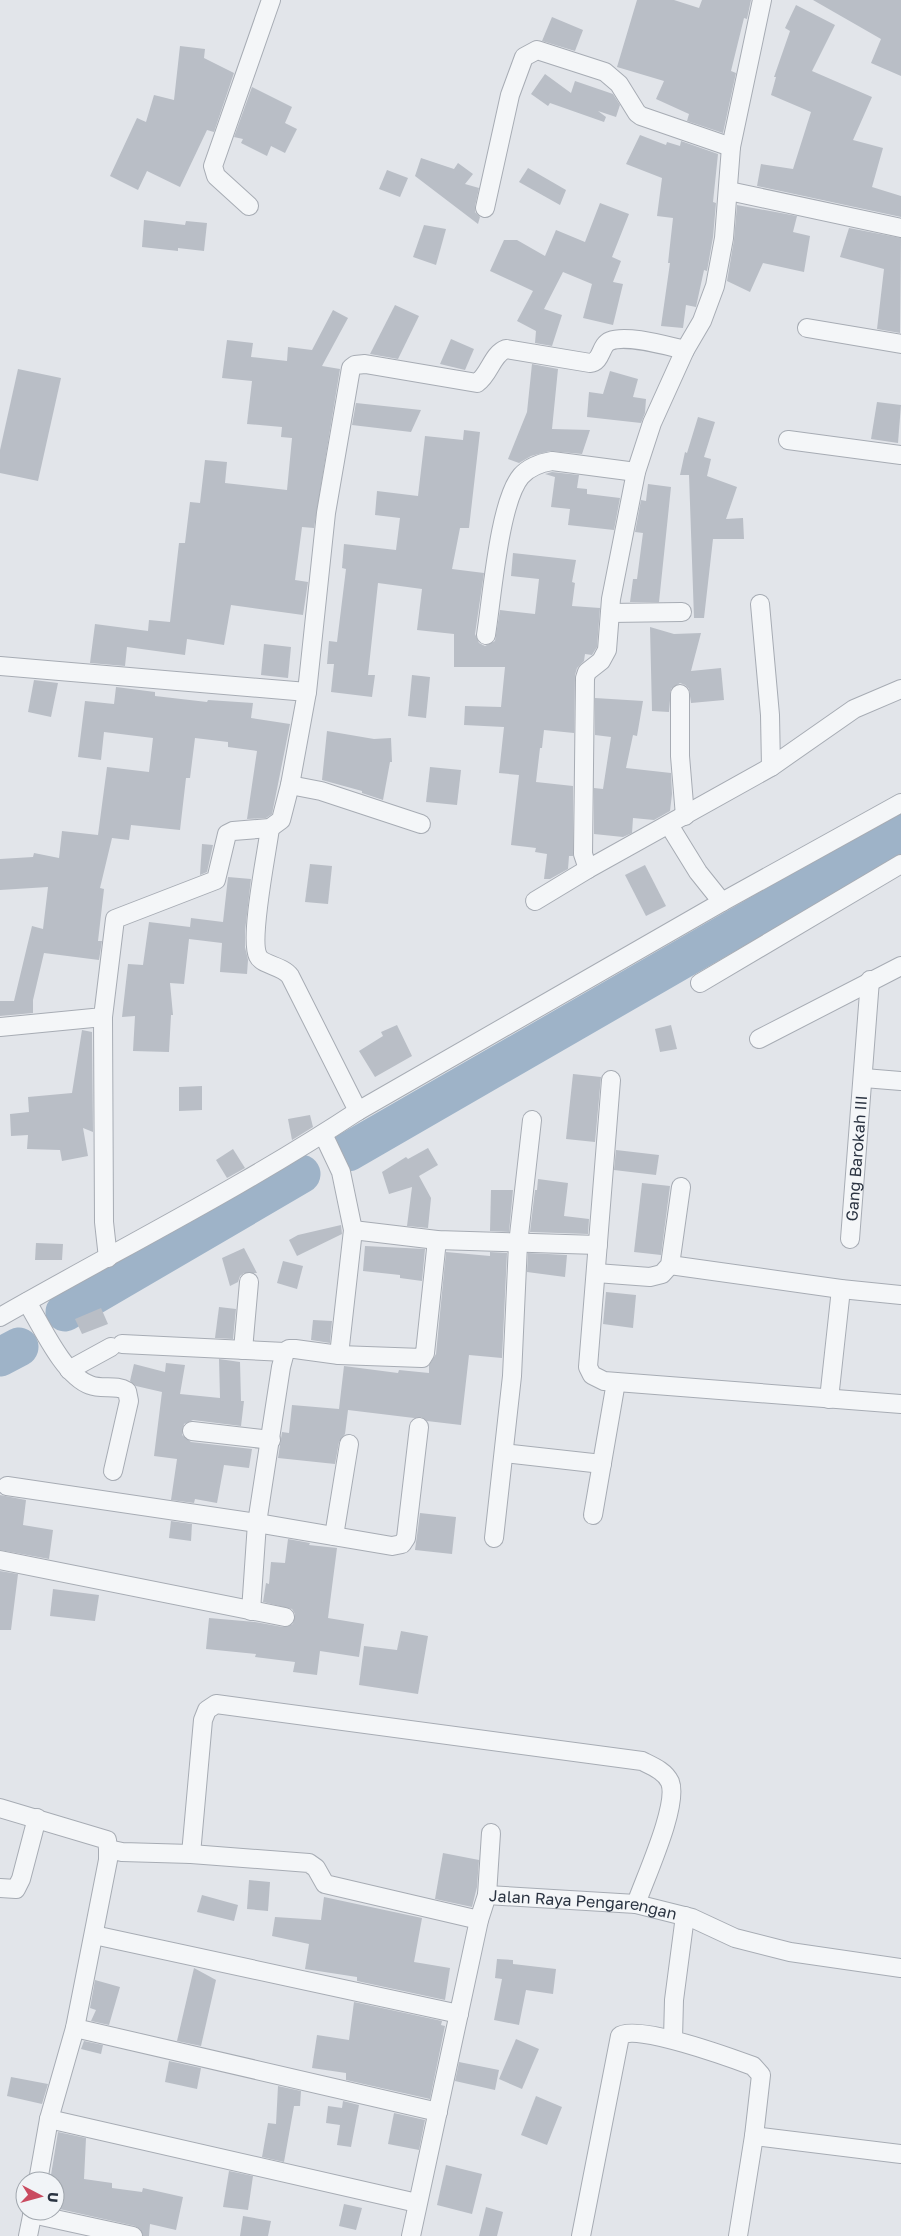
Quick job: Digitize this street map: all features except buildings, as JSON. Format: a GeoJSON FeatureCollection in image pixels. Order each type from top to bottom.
{"type":"FeatureCollection","features":[{"type":"Feature","properties":{"kind":"street"},"geometry":{"type":"LineString","coordinates":[[249,206],[216,176],[213,166],[272,0]]}},
{"type":"Feature","properties":{"kind":"street"},"geometry":{"type":"LineString","coordinates":[[588,868],[583,854],[585,678],[588,672],[601,661],[607,650],[611,599],[636,472],[652,422],[685,350],[702,321],[715,286],[724,238],[731,147],[762,0]]}},
{"type":"Feature","properties":{"kind":"street"},"geometry":{"type":"LineString","coordinates":[[485,208],[510,95],[524,57],[537,50],[605,72],[619,84],[637,113],[641,116],[731,147]]}},
{"type":"Feature","properties":{"kind":"street"},"geometry":{"type":"LineString","coordinates":[[729,191],[901,228]]}},
{"type":"Feature","properties":{"kind":"street"},"geometry":{"type":"LineString","coordinates":[[807,328],[901,344]]}},
{"type":"Feature","properties":{"kind":"street"},"geometry":{"type":"LineString","coordinates":[[108,1258],[104,1222],[103,1017],[115,919],[216,880],[227,834],[233,831],[270,828],[281,820],[290,785],[307,692],[326,513],[351,368],[355,364],[365,364],[477,383],[483,378],[500,351],[506,349],[590,363],[598,360],[605,344],[614,340],[631,339],[685,350]]}},
{"type":"Feature","properties":{"kind":"street"},"geometry":{"type":"LineString","coordinates":[[788,440],[901,455]]}},
{"type":"Feature","properties":{"kind":"street"},"geometry":{"type":"LineString","coordinates":[[486,635],[505,510],[520,477],[541,463],[552,462],[636,472]]}},
{"type":"Feature","properties":{"kind":"street"},"geometry":{"type":"LineString","coordinates":[[760,604],[770,715],[771,767]]}},
{"type":"Feature","properties":{"kind":"street"},"geometry":{"type":"LineString","coordinates":[[610,614],[682,612]]}},
{"type":"Feature","properties":{"kind":"street"},"geometry":{"type":"LineString","coordinates":[[0,666],[307,692]]}},
{"type":"Feature","properties":{"kind":"street"},"geometry":{"type":"LineString","coordinates":[[534,901],[588,868],[771,767],[854,709],[901,689]]}},
{"type":"Feature","properties":{"kind":"street"},"geometry":{"type":"LineString","coordinates":[[680,694],[680,756],[685,816]]}},
{"type":"Feature","properties":{"kind":"street"},"geometry":{"type":"LineString","coordinates":[[290,785],[321,791],[421,824]]}},
{"type":"Feature","properties":{"kind":"street"},"geometry":{"type":"LineString","coordinates":[[0,1317],[30,1307],[108,1258],[327,1141],[358,1112],[722,902],[901,803]]}},
{"type":"Feature","properties":{"kind":"street"},"geometry":{"type":"LineString","coordinates":[[669,825],[698,872],[722,902]]}},
{"type":"Feature","properties":{"kind":"street"},"geometry":{"type":"LineString","coordinates":[[270,828],[256,928],[257,956],[261,960],[286,971],[290,976],[332,1064],[358,1112]]}},
{"type":"Feature","properties":{"kind":"street"},"geometry":{"type":"LineString","coordinates":[[700,983],[901,864]]}},
{"type":"Feature","properties":{"kind":"street"},"geometry":{"type":"LineString","coordinates":[[759,1039],[901,966]]}},
{"type":"Feature","properties":{"kind":"street"},"geometry":{"type":"LineString","coordinates":[[876,978],[901,980]]}},
{"type":"Feature","properties":{"kind":"street","name":"Gang Barokah III"},"geometry":{"type":"LineString","coordinates":[[850,1239],[864,1078],[876,978]]}},
{"type":"Feature","properties":{"kind":"street"},"geometry":{"type":"LineString","coordinates":[[0,1027],[103,1017]]}},
{"type":"Feature","properties":{"kind":"street"},"geometry":{"type":"LineString","coordinates":[[864,1078],[901,1081]]}},
{"type":"Feature","properties":{"kind":"street"},"geometry":{"type":"LineString","coordinates":[[611,1080],[588,1367],[597,1379],[829,1400],[901,1404]]}},
{"type":"Feature","properties":{"kind":"street"},"geometry":{"type":"LineString","coordinates":[[494,1538],[512,1376],[518,1244],[532,1120]]}},
{"type":"Feature","properties":{"kind":"street"},"geometry":{"type":"LineString","coordinates":[[327,1141],[342,1172],[352,1230],[339,1355]]}},
{"type":"Feature","properties":{"kind":"street"},"geometry":{"type":"LineString","coordinates":[[596,1273],[650,1277],[662,1274],[670,1265],[681,1187]]}},
{"type":"Feature","properties":{"kind":"street"},"geometry":{"type":"LineString","coordinates":[[352,1230],[437,1240],[598,1245]]}},
{"type":"Feature","properties":{"kind":"street"},"geometry":{"type":"LineString","coordinates":[[69,1370],[117,1346],[286,1352],[289,1349],[296,1349],[339,1355],[415,1359],[424,1356],[437,1240]]}},
{"type":"Feature","properties":{"kind":"street"},"geometry":{"type":"LineString","coordinates":[[670,1265],[841,1289],[901,1294]]}},
{"type":"Feature","properties":{"kind":"street"},"geometry":{"type":"LineString","coordinates":[[243,1350],[249,1282]]}},
{"type":"Feature","properties":{"kind":"street"},"geometry":{"type":"LineString","coordinates":[[829,1400],[841,1289]]}},
{"type":"Feature","properties":{"kind":"street"},"geometry":{"type":"LineString","coordinates":[[30,1307],[69,1370],[80,1380],[91,1386],[122,1388],[128,1391],[129,1401],[113,1471]]}},
{"type":"Feature","properties":{"kind":"street"},"geometry":{"type":"LineString","coordinates":[[251,1611],[257,1523],[281,1367],[286,1352]]}},
{"type":"Feature","properties":{"kind":"street"},"geometry":{"type":"LineString","coordinates":[[593,1516],[616,1382]]}},
{"type":"Feature","properties":{"kind":"street"},"geometry":{"type":"LineString","coordinates":[[7,1486],[257,1523],[392,1546],[402,1544],[406,1538],[419,1427]]}},
{"type":"Feature","properties":{"kind":"street"},"geometry":{"type":"LineString","coordinates":[[192,1430],[270,1440]]}},
{"type":"Feature","properties":{"kind":"street"},"geometry":{"type":"LineString","coordinates":[[334,1536],[348,1444]]}},
{"type":"Feature","properties":{"kind":"street"},"geometry":{"type":"LineString","coordinates":[[504,1453],[602,1464]]}},
{"type":"Feature","properties":{"kind":"street"},"geometry":{"type":"LineString","coordinates":[[0,1560],[285,1617]]}},
{"type":"Feature","properties":{"kind":"street"},"geometry":{"type":"LineString","coordinates":[[191,1854],[203,1720],[207,1710],[216,1704],[642,1761],[658,1769],[669,1781],[672,1799],[664,1829],[636,1904]]}},
{"type":"Feature","properties":{"kind":"street"},"geometry":{"type":"LineString","coordinates":[[0,1808],[107,1840],[108,1849],[108,1860],[94,1936],[75,2028],[49,2119],[40,2171]]}},
{"type":"Feature","properties":{"kind":"street"},"geometry":{"type":"LineString","coordinates":[[0,1888],[16,1889],[21,1879],[37,1818]]}},
{"type":"Feature","properties":{"kind":"street"},"geometry":{"type":"LineString","coordinates":[[487,1895],[491,1833]]}},
{"type":"Feature","properties":{"kind":"street"},"geometry":{"type":"LineString","coordinates":[[108,1849],[122,1852],[191,1854],[310,1863],[316,1868],[325,1884],[479,1920]]}},
{"type":"Feature","properties":{"kind":"street","name":"Jalan Raya Pengarengan"},"geometry":{"type":"LineString","coordinates":[[410,2236],[479,1920],[487,1895],[636,1904],[685,1916],[735,1938],[790,1952],[901,1968]]}},
{"type":"Feature","properties":{"kind":"street"},"geometry":{"type":"LineString","coordinates":[[673,2040],[674,2000],[685,1916]]}},
{"type":"Feature","properties":{"kind":"street"},"geometry":{"type":"LineString","coordinates":[[94,1936],[459,2014]]}},
{"type":"Feature","properties":{"kind":"street"},"geometry":{"type":"LineString","coordinates":[[75,2028],[438,2112]]}},
{"type":"Feature","properties":{"kind":"street"},"geometry":{"type":"LineString","coordinates":[[581,2236],[620,2036],[628,2032],[673,2040],[753,2066],[759,2070],[761,2075],[754,2136],[738,2236]]}},
{"type":"Feature","properties":{"kind":"street"},"geometry":{"type":"LineString","coordinates":[[49,2119],[417,2203]]}},
{"type":"Feature","properties":{"kind":"street"},"geometry":{"type":"LineString","coordinates":[[754,2136],[901,2154]]}},
{"type":"Feature","properties":{"kind":"street"},"geometry":{"type":"LineString","coordinates":[[65,2220],[134,2236]]}},
{"type":"Feature","properties":{"kind":"street"},"geometry":{"type":"LineString","coordinates":[[28,2236],[31,2221]]}},
{"type":"Feature","properties":{"kind":"waterway"},"geometry":{"type":"LineString","coordinates":[[348,1152],[901,833]]}},
{"type":"Feature","properties":{"kind":"waterway"},"geometry":{"type":"LineString","coordinates":[[65,1312],[301,1174]]}},
{"type":"Feature","properties":{"kind":"waterway"},"geometry":{"type":"LineString","coordinates":[[0,1357],[19,1347]]}}]}
